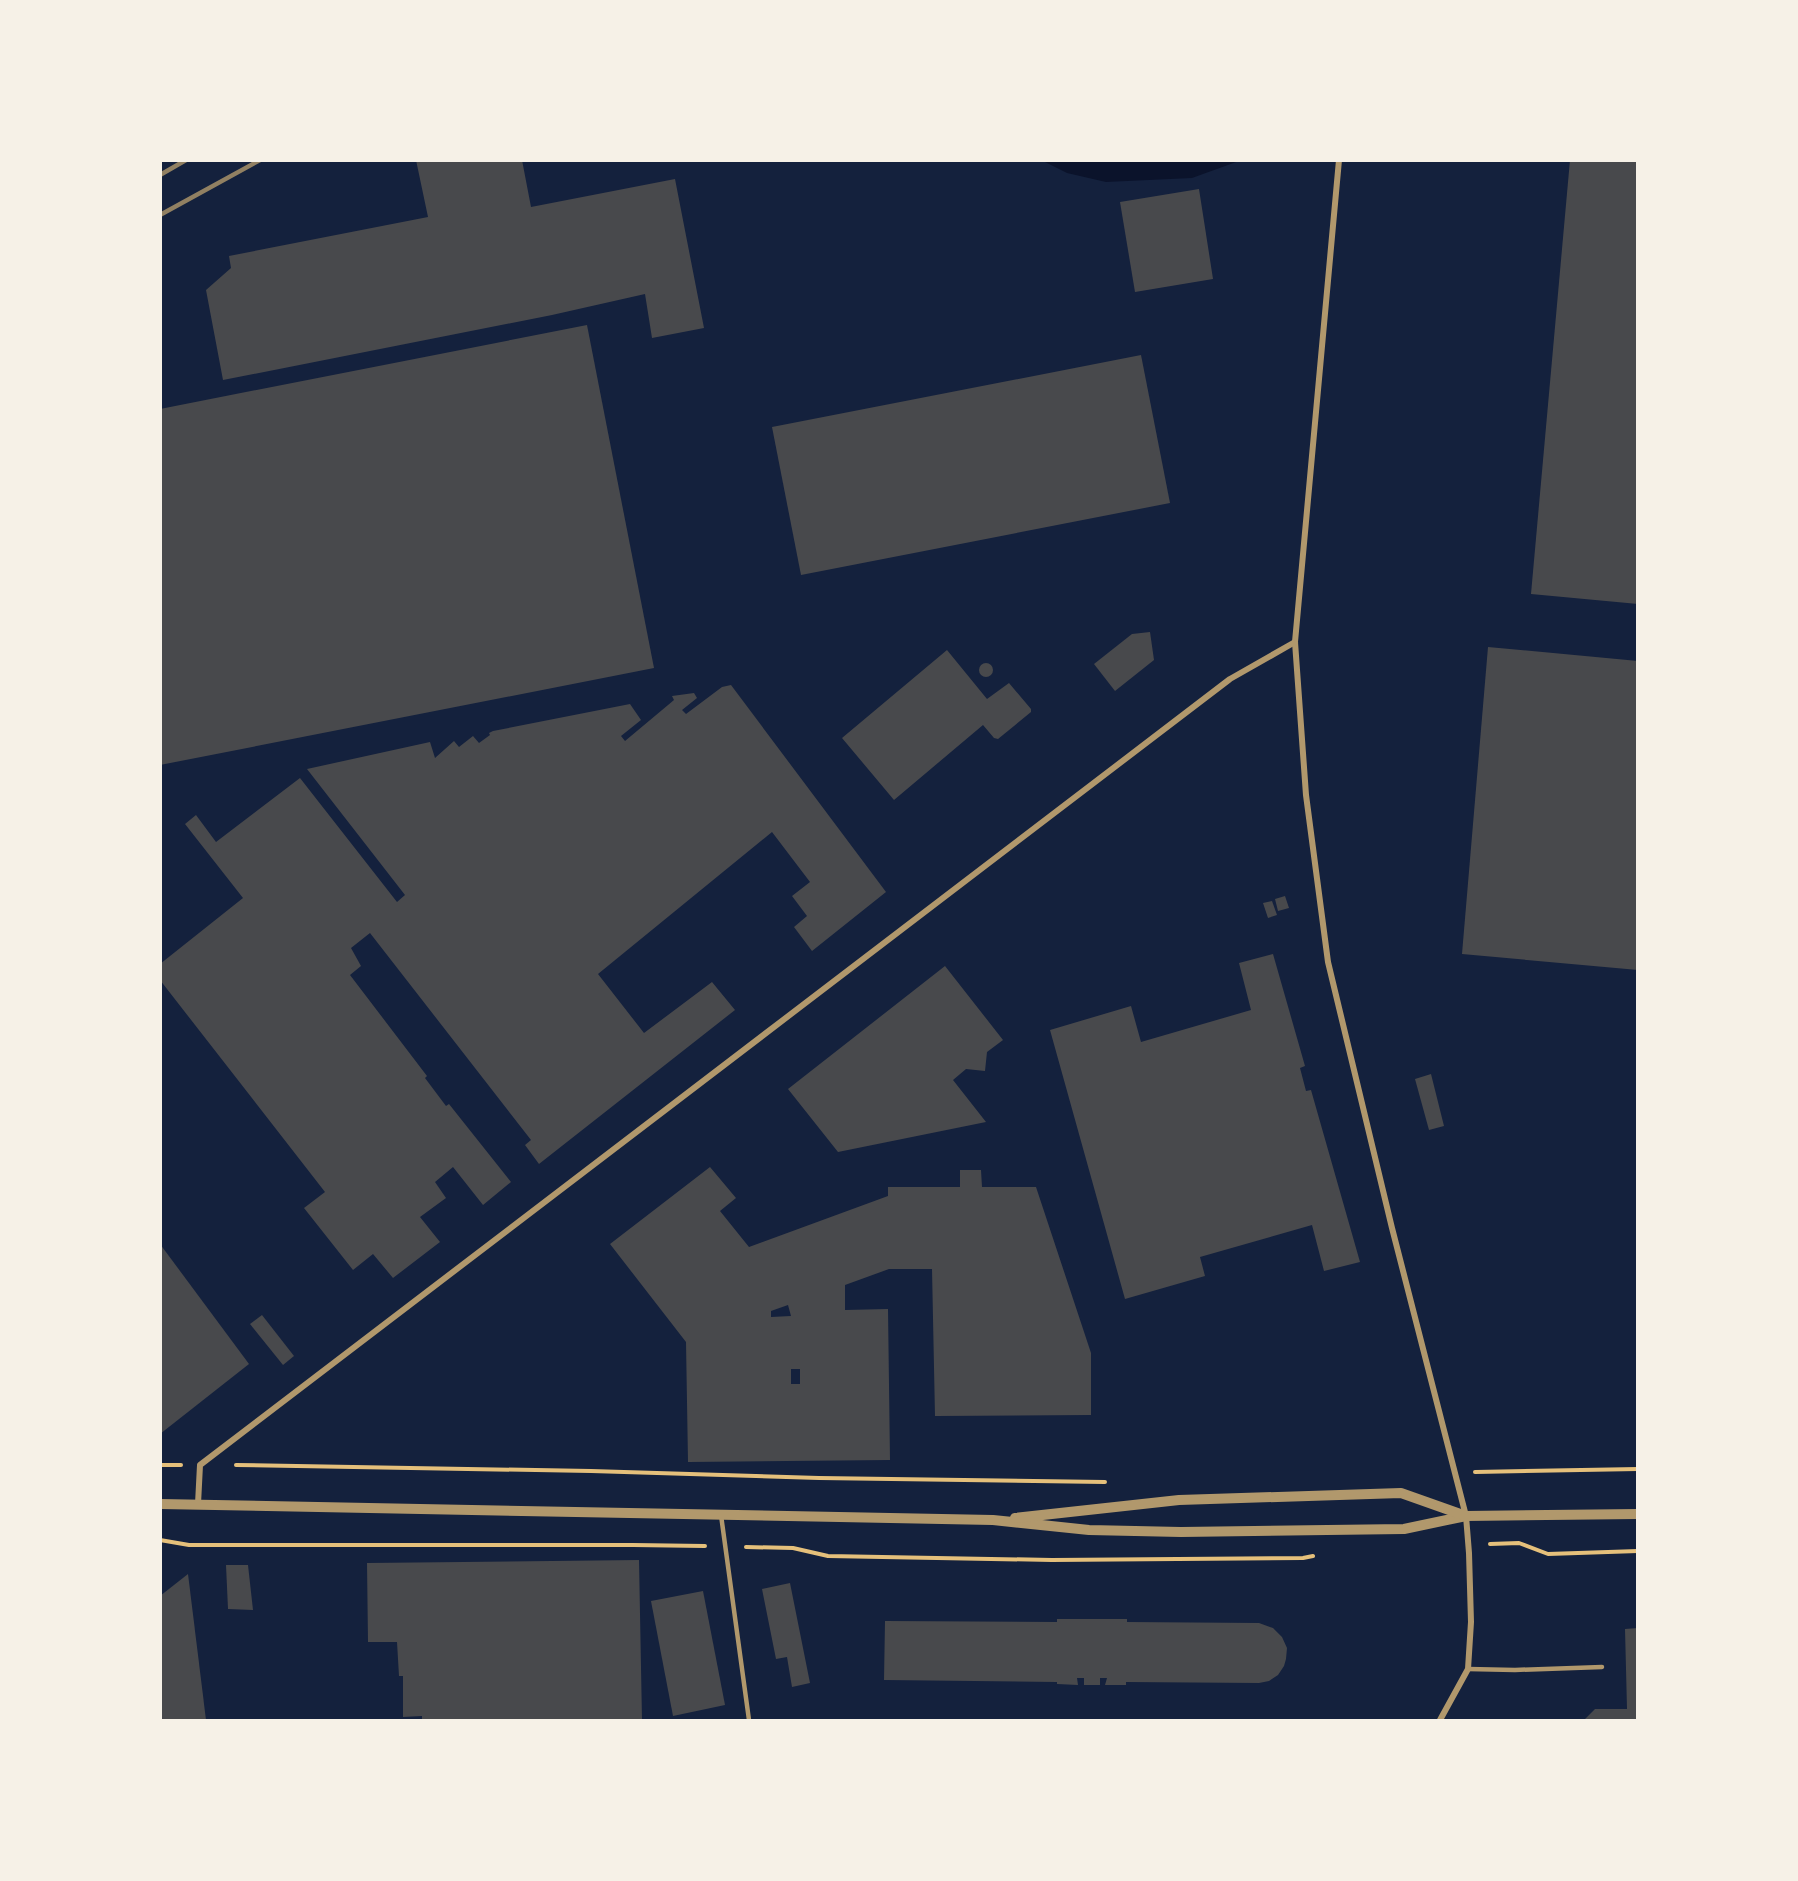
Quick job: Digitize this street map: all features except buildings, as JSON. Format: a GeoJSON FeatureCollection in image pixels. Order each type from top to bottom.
{"type":"FeatureCollection","features":[{"type":"Feature","properties":{"kind":"street"},"geometry":{"type":"LineString","coordinates":[[1339,160],[1295,642],[1306,795],[1328,962],[1392,1228],[1466,1516],[1471,1610],[1468,1669],[1440,1720]]}},
{"type":"Feature","properties":{"kind":"street"},"geometry":{"type":"LineString","coordinates":[[198,1504],[200,1465],[1230,679],[1295,642]]}},
{"type":"Feature","properties":{"kind":"street"},"geometry":{"type":"LineString","coordinates":[[993,1520],[1179,1500],[1401,1493],[1466,1516]]}},
{"type":"Feature","properties":{"kind":"street"},"geometry":{"type":"LineString","coordinates":[[160,1504],[993,1520],[1089,1530],[1181,1532],[1404,1529],[1466,1516],[1638,1514]]}},
{"type":"Feature","properties":{"kind":"lane"},"geometry":{"type":"LineString","coordinates":[[721,1515],[749,1720]]}},
{"type":"Feature","properties":{"kind":"lane"},"geometry":{"type":"LineString","coordinates":[[1468,1669],[1602,1667]]}},
{"type":"Feature","properties":{"kind":"path"},"geometry":{"type":"LineString","coordinates":[[160,1465],[1111,1482]]}},
{"type":"Feature","properties":{"kind":"path"},"geometry":{"type":"LineString","coordinates":[[1455,1472],[1638,1469]]}},
{"type":"Feature","properties":{"kind":"water"},"geometry":{"type":"Polygon","coordinates":[[[1043,161],[1239,161],[1192,178],[1106,182],[1067,173],[1043,161]]]}},
{"type":"Feature","properties":{"kind":"railway"},"geometry":{"type":"LineString","coordinates":[[160,175],[186,160]]}},
{"type":"Feature","properties":{"kind":"railway"},"geometry":{"type":"LineString","coordinates":[[160,215],[260,160]]}}]}
